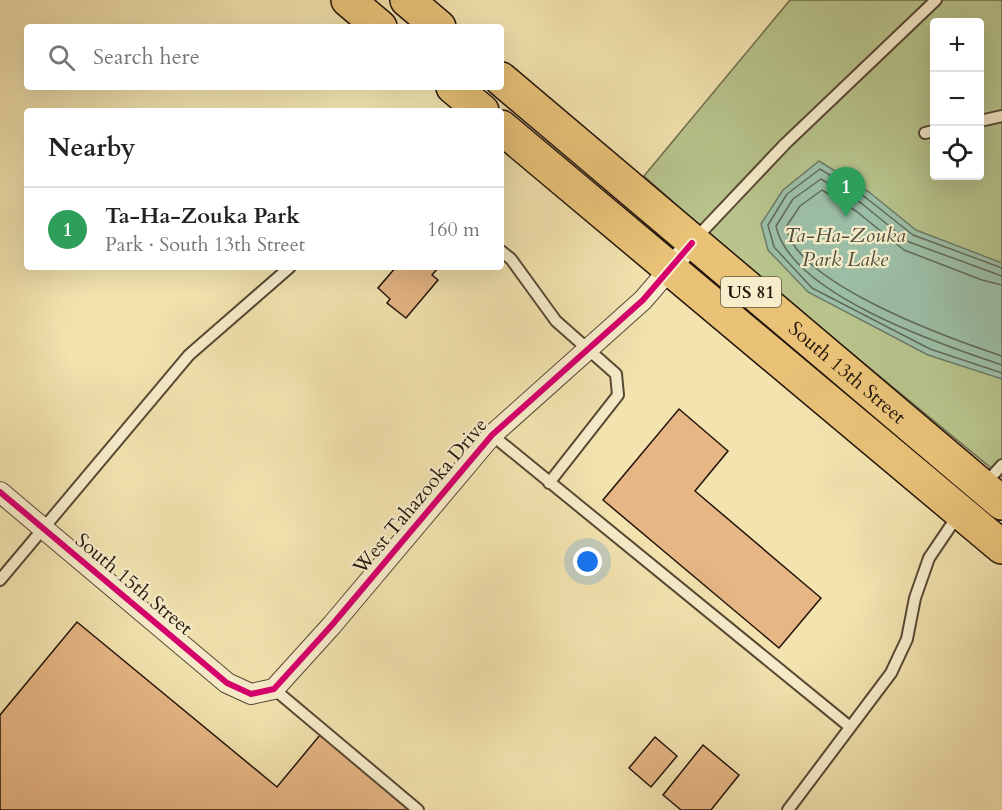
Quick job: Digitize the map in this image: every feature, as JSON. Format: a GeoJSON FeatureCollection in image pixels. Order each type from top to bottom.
{"type":"FeatureCollection","features":[{"type":"Feature","properties":{"kind":"highway"},"geometry":{"type":"LineString","coordinates":[[348,0],[376,24]]}},
{"type":"Feature","properties":{"kind":"highway"},"geometry":{"type":"LineString","coordinates":[[407,0],[435,24]]}},
{"type":"Feature","properties":{"kind":"highway","name":"South 13th Street"},"geometry":{"type":"LineString","coordinates":[[504,82],[982,494],[1002,547]]}},
{"type":"Feature","properties":{"kind":"highway"},"geometry":{"type":"LineString","coordinates":[[457,90],[478,108]]}},
{"type":"Feature","properties":{"kind":"highway","name":"South 13th Street"},"geometry":{"type":"LineString","coordinates":[[504,130],[669,268],[982,494]]}},
{"type":"Feature","properties":{"kind":"street","name":"West Tahazooka Drive"},"geometry":{"type":"LineString","coordinates":[[274,689],[332,625],[492,435],[643,300],[692,243]]}},
{"type":"Feature","properties":{"kind":"street","name":"South 15th Street"},"geometry":{"type":"LineString","coordinates":[[0,492],[227,683],[252,694],[274,689]]}},
{"type":"Feature","properties":{"kind":"lane"},"geometry":{"type":"LineString","coordinates":[[692,243],[785,144],[936,0]]}},
{"type":"Feature","properties":{"kind":"lane"},"geometry":{"type":"LineString","coordinates":[[984,120],[1002,116]]}},
{"type":"Feature","properties":{"kind":"lane"},"geometry":{"type":"LineString","coordinates":[[504,253],[511,259],[556,321],[616,374],[618,396],[549,483]]}},
{"type":"Feature","properties":{"kind":"lane"},"geometry":{"type":"LineString","coordinates":[[0,580],[189,355],[287,270]]}},
{"type":"Feature","properties":{"kind":"lane"},"geometry":{"type":"LineString","coordinates":[[492,435],[850,727]]}},
{"type":"Feature","properties":{"kind":"lane"},"geometry":{"type":"LineString","coordinates":[[788,810],[891,673],[907,639],[915,598],[929,558],[982,494]]}},
{"type":"Feature","properties":{"kind":"lane"},"geometry":{"type":"LineString","coordinates":[[274,689],[418,810]]}},
{"type":"Feature","properties":{"kind":"shaded area"},"geometry":{"type":"Polygon","coordinates":[[[790,0],[1002,0],[1002,477],[737,259],[644,176],[790,0]]]}},
{"type":"Feature","properties":{"kind":"water","name":"Ta-Ha-Zouka Park Lake"},"geometry":{"type":"Polygon","coordinates":[[[819,161],[869,192],[916,230],[1002,263],[1002,379],[928,355],[808,292],[768,250],[761,224],[783,190],[819,161]]]}},
{"type":"Feature","properties":{"kind":"building"},"geometry":{"type":"Polygon","coordinates":[[[393,270],[436,270],[432,275],[438,280],[406,318],[387,303],[390,299],[378,288],[393,270]]]}},
{"type":"Feature","properties":{"kind":"building"},"geometry":{"type":"Polygon","coordinates":[[[679,409],[728,451],[695,491],[821,598],[779,648],[603,500],[679,409]]]}},
{"type":"Feature","properties":{"kind":"building"},"geometry":{"type":"Polygon","coordinates":[[[77,622],[277,787],[320,735],[410,810],[0,810],[0,715],[77,622]]]}},
{"type":"Feature","properties":{"kind":"building"},"geometry":{"type":"Polygon","coordinates":[[[655,737],[677,756],[651,787],[629,768],[655,737]]]}},
{"type":"Feature","properties":{"kind":"building"},"geometry":{"type":"Polygon","coordinates":[[[703,745],[739,775],[711,810],[681,810],[663,795],[703,745]]]}},
{"type":"Feature","properties":{"kind":"cycle path"},"geometry":{"type":"LineString","coordinates":[[0,492],[227,683],[251,694],[274,689],[332,625],[492,435],[643,300],[692,243]]}},
{"type":"Feature","properties":{"kind":"place","name":"Ta-Ha-Zouka Park"},"geometry":{"type":"Point","coordinates":[846,217]}}]}
